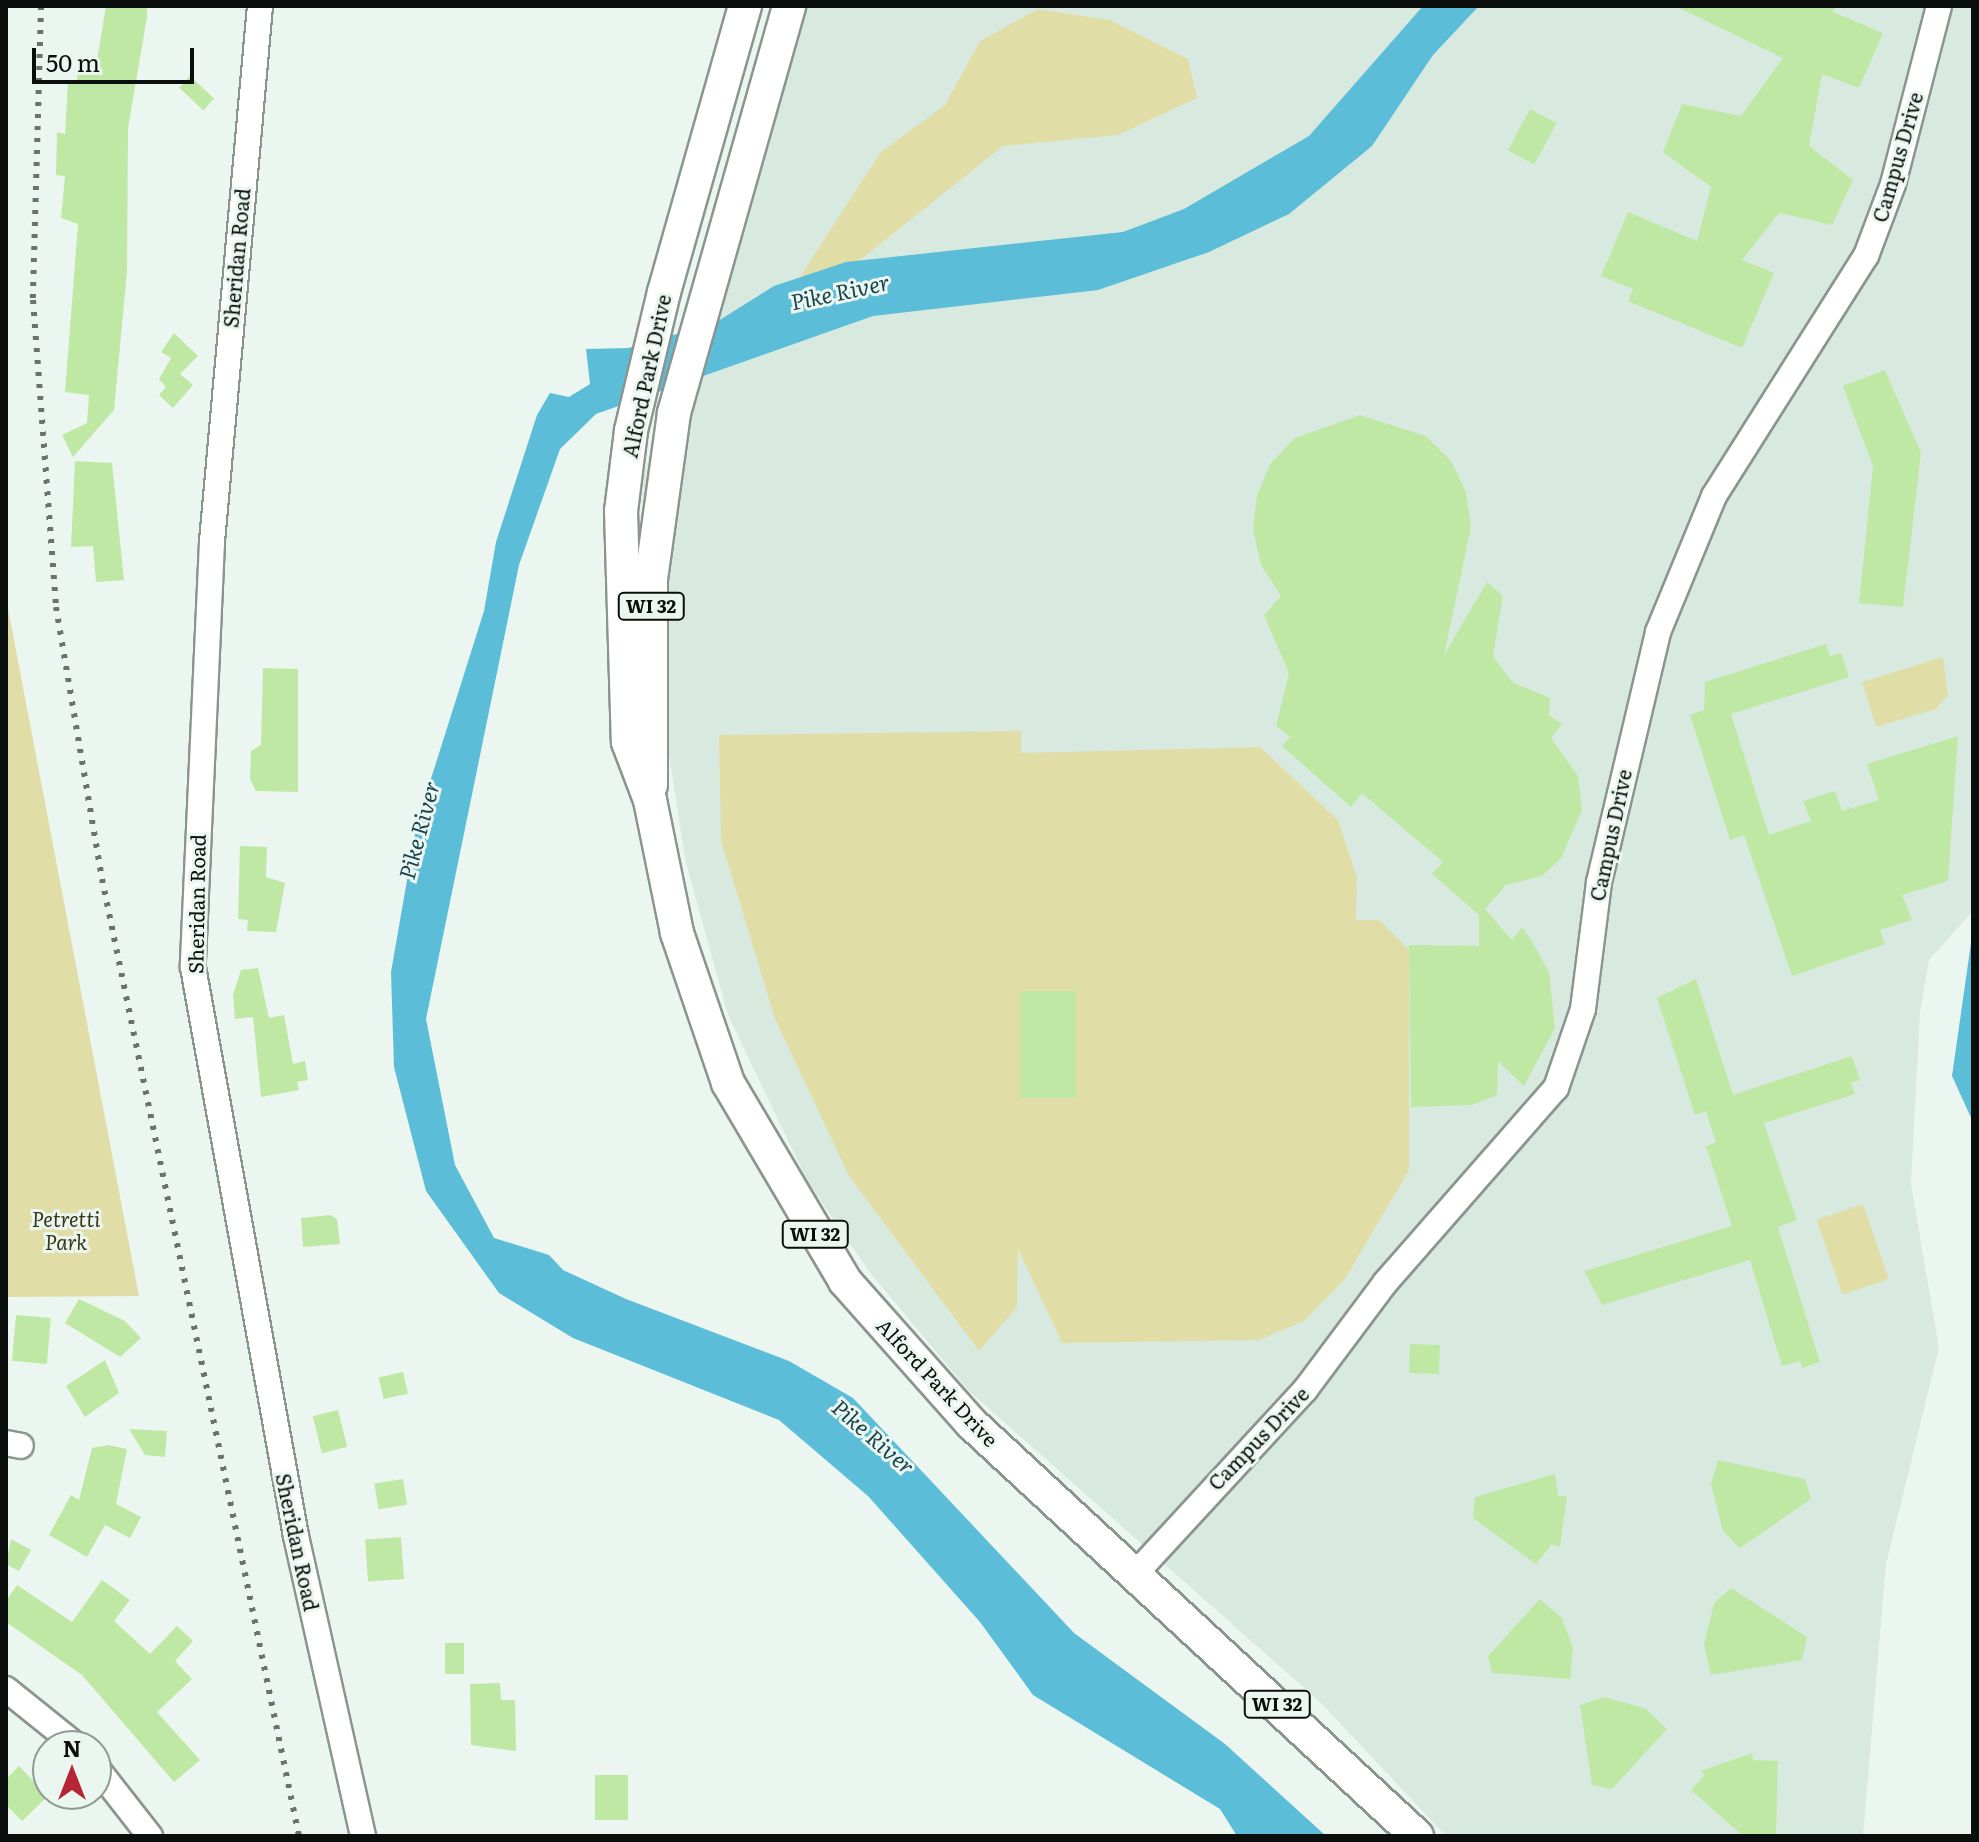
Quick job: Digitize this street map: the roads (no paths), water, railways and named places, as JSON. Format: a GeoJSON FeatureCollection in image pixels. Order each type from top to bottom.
{"type":"FeatureCollection","features":[{"type":"Feature","properties":{"kind":"main road","name":"Alford Park Drive"},"geometry":{"type":"LineString","coordinates":[[745,6],[664,292],[631,431],[621,511],[622,658],[628,742],[650,800],[677,933],[728,1083],[793,1200],[845,1281],[971,1423],[1137,1572],[1417,1836]]}},
{"type":"Feature","properties":{"kind":"main road","name":"Alford Park Drive"},"geometry":{"type":"LineString","coordinates":[[650,800],[651,579],[674,413],[789,6]]}},
{"type":"Feature","properties":{"kind":"street","name":"Sheridan Road"},"geometry":{"type":"LineString","coordinates":[[260,6],[212,542],[193,967],[296,1536],[363,1836]]}},
{"type":"Feature","properties":{"kind":"street","name":"Campus Drive"},"geometry":{"type":"LineString","coordinates":[[1137,1572],[1305,1390],[1394,1271],[1556,1088],[1583,1009],[1599,882],[1658,632],[1714,496],[1866,256],[1893,184],[1939,6]]}},
{"type":"Feature","properties":{"kind":"street"},"geometry":{"type":"LineString","coordinates":[[6,1689],[57,1730]]}},
{"type":"Feature","properties":{"kind":"street"},"geometry":{"type":"LineString","coordinates":[[112,1787],[150,1836]]}},
{"type":"Feature","properties":{"kind":"water","name":"Pike River"},"geometry":{"type":"Polygon","coordinates":[[[1423,6],[1479,6],[1433,55],[1372,146],[1289,214],[1209,252],[1098,290],[873,316],[596,414],[560,449],[519,565],[426,1019],[455,1165],[494,1238],[549,1255],[563,1270],[626,1299],[789,1361],[853,1398],[1074,1633],[1225,1744],[1326,1836],[1237,1836],[1220,1809],[1033,1695],[980,1622],[868,1496],[779,1420],[573,1338],[499,1293],[426,1191],[394,1067],[391,972],[417,823],[484,611],[496,542],[537,415],[550,393],[569,397],[590,384],[586,349],[628,348],[715,323],[774,286],[846,262],[1123,232],[1184,209],[1309,136],[1423,6]]]}},
{"type":"Feature","properties":{"kind":"water"},"geometry":{"type":"Polygon","coordinates":[[[1973,929],[1973,1122],[1952,1076],[1973,929]]]}},
{"type":"Feature","properties":{"kind":"railway"},"geometry":{"type":"LineString","coordinates":[[41,6],[33,300],[56,607],[102,879],[299,1836]]}},
{"type":"Feature","properties":{"kind":"park label","name":"Petretti Park"},"geometry":{"type":"Point","coordinates":[66,1230]}}]}
